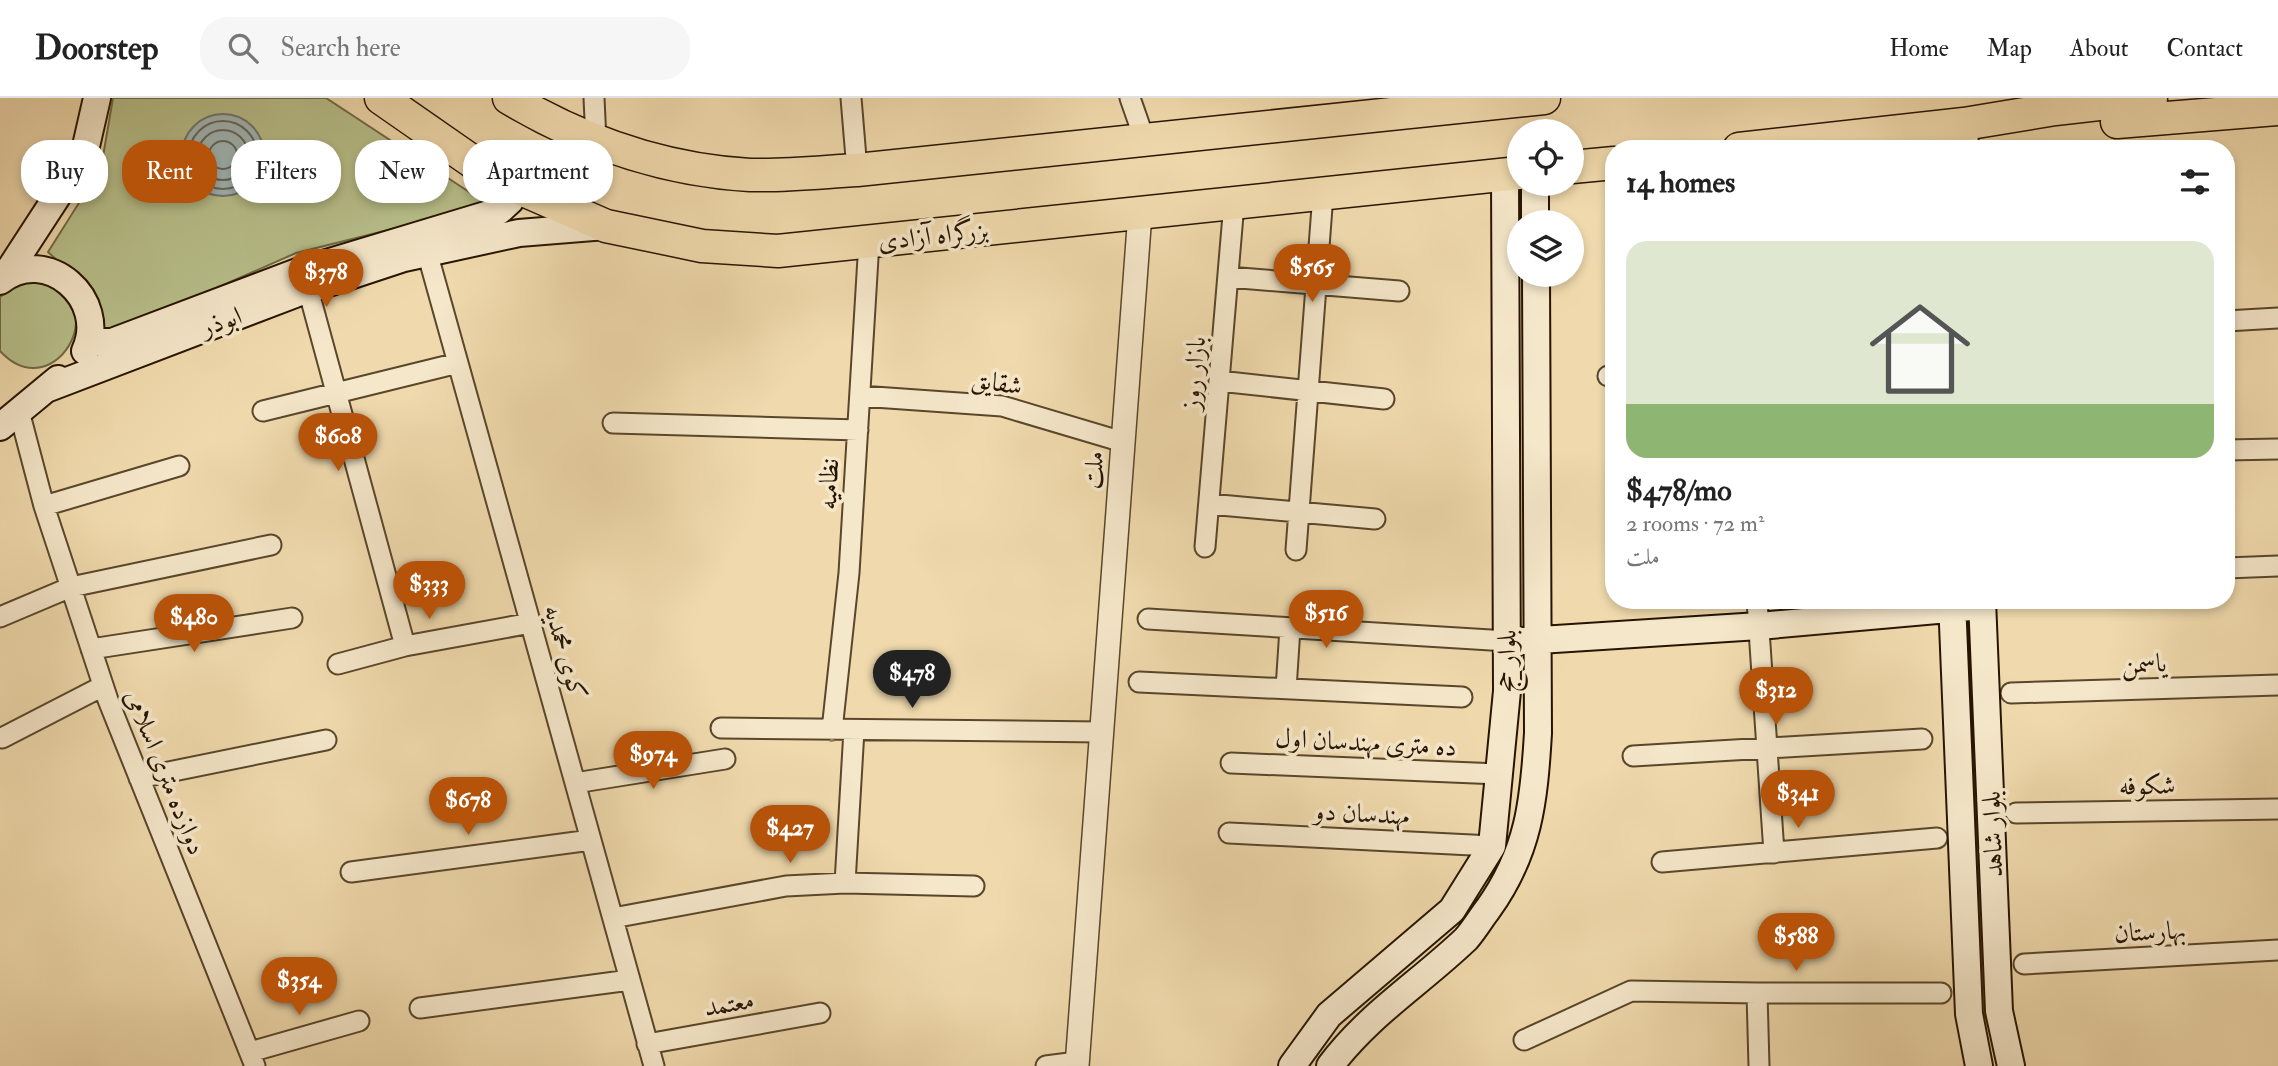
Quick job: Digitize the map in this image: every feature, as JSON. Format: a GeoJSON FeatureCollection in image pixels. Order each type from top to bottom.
{"type":"FeatureCollection","features":[{"type":"Feature","properties":{"kind":"highway","name":"بزرگراه آزادی"},"geometry":{"type":"LineString","coordinates":[[381,98],[463,156]]}},
{"type":"Feature","properties":{"kind":"highway"},"geometry":{"type":"LineString","coordinates":[[509,98],[552,124],[593,140]]}},
{"type":"Feature","properties":{"kind":"highway"},"geometry":{"type":"LineString","coordinates":[[613,148],[638,158],[750,175],[857,170],[1143,138],[1359,107],[1544,98]]}},
{"type":"Feature","properties":{"kind":"highway"},"geometry":{"type":"LineString","coordinates":[[1898,140],[1964,136],[1998,119],[2055,108],[2151,98]]}},
{"type":"Feature","properties":{"kind":"highway"},"geometry":{"type":"LineString","coordinates":[[1998,119],[2056,127],[2278,109]]}},
{"type":"Feature","properties":{"kind":"highway"},"geometry":{"type":"LineString","coordinates":[[1584,166],[1605,164]]}},
{"type":"Feature","properties":{"kind":"highway","name":"بزرگراه آزادی"},"geometry":{"type":"LineString","coordinates":[[553,203],[606,226],[702,246],[765,250],[1507,175]]}},
{"type":"Feature","properties":{"kind":"main road"},"geometry":{"type":"LineString","coordinates":[[2,280],[84,155],[97,98]]}},
{"type":"Feature","properties":{"kind":"main road","name":"بلوار حج"},"geometry":{"type":"LineString","coordinates":[[1292,1066],[1329,1015],[1452,910],[1492,846],[1507,691],[1505,217],[1508,196]]}},
{"type":"Feature","properties":{"kind":"main road","name":"ابوذر"},"geometry":{"type":"LineString","coordinates":[[46,389],[424,243],[499,211],[508,203]]}},
{"type":"Feature","properties":{"kind":"main road","name":"ابوذر"},"geometry":{"type":"LineString","coordinates":[[90,334],[97,342],[112,342],[148,331],[287,275],[424,243],[606,226]]}},
{"type":"Feature","properties":{"kind":"main road"},"geometry":{"type":"LineString","coordinates":[[2,280],[20,271],[37,269],[54,273],[69,281],[88,308],[90,334],[81,358],[9,419]]}},
{"type":"Feature","properties":{"kind":"main road","name":"بلوار حج"},"geometry":{"type":"LineString","coordinates":[[1330,1066],[1353,1035],[1468,937],[1503,888],[1522,848],[1535,799],[1538,642],[1536,287]]}},
{"type":"Feature","properties":{"kind":"main road"},"geometry":{"type":"LineString","coordinates":[[1507,641],[1538,642],[1758,613],[1844,609]]}},
{"type":"Feature","properties":{"kind":"main road","name":"بلوار شاهد"},"geometry":{"type":"LineString","coordinates":[[1952,609],[1968,993],[1979,1066]]}},
{"type":"Feature","properties":{"kind":"main road","name":"بلوار شاهد"},"geometry":{"type":"LineString","coordinates":[[1982,609],[1998,992],[2011,1066]]}},
{"type":"Feature","properties":{"kind":"main road"},"geometry":{"type":"LineString","coordinates":[[1968,993],[1998,992]]}},
{"type":"Feature","properties":{"kind":"street"},"geometry":{"type":"LineString","coordinates":[[594,98],[596,140]]}},
{"type":"Feature","properties":{"kind":"street"},"geometry":{"type":"LineString","coordinates":[[851,98],[857,170]]}},
{"type":"Feature","properties":{"kind":"street"},"geometry":{"type":"LineString","coordinates":[[1130,98],[1143,138]]}},
{"type":"Feature","properties":{"kind":"street"},"geometry":{"type":"LineString","coordinates":[[1296,550],[1323,194]]}},
{"type":"Feature","properties":{"kind":"street","name":"بازار روز"},"geometry":{"type":"LineString","coordinates":[[1205,547],[1234,203]]}},
{"type":"Feature","properties":{"kind":"street","name":"ملت"},"geometry":{"type":"LineString","coordinates":[[1077,1064],[1140,213]]}},
{"type":"Feature","properties":{"kind":"street","name":"نظامیه"},"geometry":{"type":"LineString","coordinates":[[832,730],[849,573],[869,241]]}},
{"type":"Feature","properties":{"kind":"street","name":"کوی محمدیه"},"geometry":{"type":"LineString","coordinates":[[424,243],[654,1066]]}},
{"type":"Feature","properties":{"kind":"street"},"geometry":{"type":"LineString","coordinates":[[1228,277],[1399,291]]}},
{"type":"Feature","properties":{"kind":"street"},"geometry":{"type":"LineString","coordinates":[[308,289],[405,646]]}},
{"type":"Feature","properties":{"kind":"street"},"geometry":{"type":"LineString","coordinates":[[2235,320],[2278,318]]}},
{"type":"Feature","properties":{"kind":"street"},"geometry":{"type":"LineString","coordinates":[[264,411],[458,363]]}},
{"type":"Feature","properties":{"kind":"street"},"geometry":{"type":"LineString","coordinates":[[1219,381],[1384,399]]}},
{"type":"Feature","properties":{"kind":"street","name":"شقایق"},"geometry":{"type":"LineString","coordinates":[[860,396],[1002,405],[1123,442]]}},
{"type":"Feature","properties":{"kind":"street","name":"دوازده متری اسلامی"},"geometry":{"type":"LineString","coordinates":[[9,419],[44,506],[103,686],[253,1059]]}},
{"type":"Feature","properties":{"kind":"street"},"geometry":{"type":"LineString","coordinates":[[612,423],[858,430]]}},
{"type":"Feature","properties":{"kind":"street"},"geometry":{"type":"LineString","coordinates":[[2235,450],[2278,449]]}},
{"type":"Feature","properties":{"kind":"street"},"geometry":{"type":"LineString","coordinates":[[44,506],[179,466]]}},
{"type":"Feature","properties":{"kind":"street"},"geometry":{"type":"LineString","coordinates":[[1209,504],[1375,519]]}},
{"type":"Feature","properties":{"kind":"street"},"geometry":{"type":"LineString","coordinates":[[0,617],[71,587],[271,545]]}},
{"type":"Feature","properties":{"kind":"street"},"geometry":{"type":"LineString","coordinates":[[2235,568],[2278,566]]}},
{"type":"Feature","properties":{"kind":"street"},"geometry":{"type":"LineString","coordinates":[[1758,613],[1773,853]]}},
{"type":"Feature","properties":{"kind":"street"},"geometry":{"type":"LineString","coordinates":[[91,649],[292,618]]}},
{"type":"Feature","properties":{"kind":"street"},"geometry":{"type":"LineString","coordinates":[[1147,619],[1507,641]]}},
{"type":"Feature","properties":{"kind":"street"},"geometry":{"type":"LineString","coordinates":[[338,664],[405,646],[531,624]]}},
{"type":"Feature","properties":{"kind":"street"},"geometry":{"type":"LineString","coordinates":[[1286,689],[1290,628]]}},
{"type":"Feature","properties":{"kind":"street"},"geometry":{"type":"LineString","coordinates":[[1139,682],[1462,698]]}},
{"type":"Feature","properties":{"kind":"street","name":"یاسمن"},"geometry":{"type":"LineString","coordinates":[[2011,693],[2278,685]]}},
{"type":"Feature","properties":{"kind":"street"},"geometry":{"type":"LineString","coordinates":[[2,738],[103,686]]}},
{"type":"Feature","properties":{"kind":"street"},"geometry":{"type":"LineString","coordinates":[[721,728],[1102,732]]}},
{"type":"Feature","properties":{"kind":"street"},"geometry":{"type":"LineString","coordinates":[[845,883],[854,730]]}},
{"type":"Feature","properties":{"kind":"street"},"geometry":{"type":"LineString","coordinates":[[1633,756],[1922,739]]}},
{"type":"Feature","properties":{"kind":"street"},"geometry":{"type":"LineString","coordinates":[[139,778],[326,740]]}},
{"type":"Feature","properties":{"kind":"street"},"geometry":{"type":"LineString","coordinates":[[575,783],[725,759]]}},
{"type":"Feature","properties":{"kind":"street","name":"ده متری مهندسان اول"},"geometry":{"type":"LineString","coordinates":[[1231,763],[1499,774]]}},
{"type":"Feature","properties":{"kind":"street","name":"شکوفه"},"geometry":{"type":"LineString","coordinates":[[2016,813],[2278,810]]}},
{"type":"Feature","properties":{"kind":"street","name":"مهندسان دو"},"geometry":{"type":"LineString","coordinates":[[1229,833],[1492,846]]}},
{"type":"Feature","properties":{"kind":"street"},"geometry":{"type":"LineString","coordinates":[[1662,862],[1937,838]]}},
{"type":"Feature","properties":{"kind":"street"},"geometry":{"type":"LineString","coordinates":[[351,873],[591,841]]}},
{"type":"Feature","properties":{"kind":"street"},"geometry":{"type":"LineString","coordinates":[[612,918],[786,886],[845,883],[975,886]]}},
{"type":"Feature","properties":{"kind":"street","name":"بهارستان"},"geometry":{"type":"LineString","coordinates":[[2024,964],[2278,950]]}},
{"type":"Feature","properties":{"kind":"street"},"geometry":{"type":"LineString","coordinates":[[420,1008],[630,980]]}},
{"type":"Feature","properties":{"kind":"street"},"geometry":{"type":"LineString","coordinates":[[1524,1040],[1631,991],[1941,993]]}},
{"type":"Feature","properties":{"kind":"street"},"geometry":{"type":"LineString","coordinates":[[1757,993],[1759,1066]]}},
{"type":"Feature","properties":{"kind":"street","name":"معتمد"},"geometry":{"type":"LineString","coordinates":[[648,1044],[820,1013]]}},
{"type":"Feature","properties":{"kind":"street"},"geometry":{"type":"LineString","coordinates":[[253,1059],[359,1021]]}},
{"type":"Feature","properties":{"kind":"street"},"geometry":{"type":"LineString","coordinates":[[1046,1066],[1077,1064]]}},
{"type":"Feature","properties":{"kind":"green space"},"geometry":{"type":"Polygon","coordinates":[[[113,98],[326,98],[390,140],[355,140],[355,203],[449,203],[449,179],[463,188],[463,203],[489,205],[296,253],[105,337],[83,284],[48,252],[79,203],[108,203],[108,140],[106,140],[113,98]]]}},
{"type":"Feature","properties":{"kind":"green space"},"geometry":{"type":"Polygon","coordinates":[[[32,281],[59,289],[73,304],[76,323],[71,342],[59,358],[42,367],[21,366],[0,351],[0,297],[18,284],[32,281]]]}},
{"type":"Feature","properties":{"kind":"water"},"geometry":{"type":"Polygon","coordinates":[[[223,114],[246,121],[260,139],[231,140],[231,195],[223,196],[217,195],[217,140],[186,140],[189,132],[200,121],[223,114]]]}}]}
